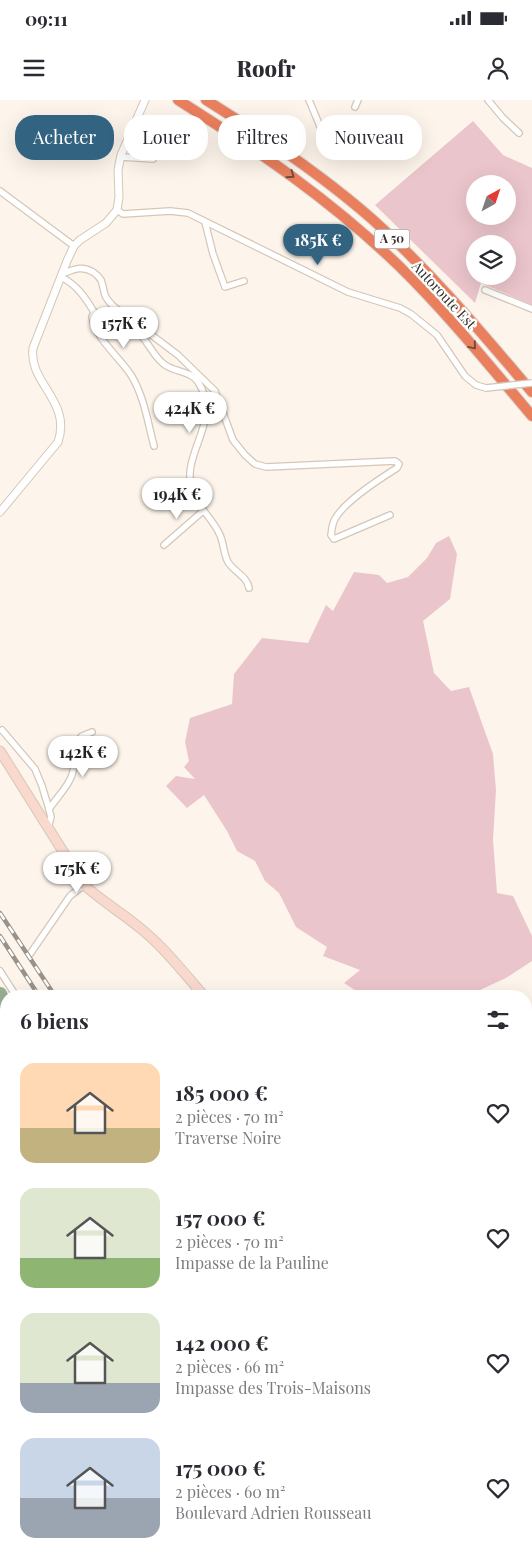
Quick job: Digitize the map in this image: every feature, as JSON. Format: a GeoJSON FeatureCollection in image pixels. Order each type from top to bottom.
{"type":"FeatureCollection","features":[{"type":"Feature","properties":{"kind":"highway","name":"Autoroute Est"},"geometry":{"type":"LineString","coordinates":[[178,100],[242,140],[306,185],[357,228],[398,265],[444,312],[532,416]]}},
{"type":"Feature","properties":{"kind":"highway","name":"Autoroute Est"},"geometry":{"type":"LineString","coordinates":[[206,100],[250,127],[309,169],[372,219],[456,303],[532,392]]}},
{"type":"Feature","properties":{"kind":"main road"},"geometry":{"type":"LineString","coordinates":[[0,751],[84,885],[141,928],[199,990]]}},
{"type":"Feature","properties":{"kind":"street"},"geometry":{"type":"LineString","coordinates":[[0,512],[54,448],[60,434],[61,423],[58,409],[34,366],[32,358],[33,348],[74,246],[80,240],[106,224],[117,210],[119,196],[118,170],[121,157],[135,119],[145,100]]}},
{"type":"Feature","properties":{"kind":"street"},"geometry":{"type":"LineString","coordinates":[[309,100],[316,117]]}},
{"type":"Feature","properties":{"kind":"street"},"geometry":{"type":"LineString","coordinates":[[355,107],[358,100]]}},
{"type":"Feature","properties":{"kind":"street"},"geometry":{"type":"LineString","coordinates":[[488,100],[519,133]]}},
{"type":"Feature","properties":{"kind":"street"},"geometry":{"type":"LineString","coordinates":[[0,191],[74,246]]}},
{"type":"Feature","properties":{"kind":"street"},"geometry":{"type":"LineString","coordinates":[[117,210],[122,214],[180,211],[188,213],[348,292],[400,308],[411,314],[437,335],[464,376],[476,385],[486,388],[532,383]]}},
{"type":"Feature","properties":{"kind":"street"},"geometry":{"type":"LineString","coordinates":[[205,222],[213,254],[226,287],[244,281]]}},
{"type":"Feature","properties":{"kind":"street"},"geometry":{"type":"LineString","coordinates":[[62,275],[79,267],[97,275],[101,280],[106,298],[113,306],[178,355],[215,391],[233,440],[255,464],[266,467],[395,461],[399,464],[398,468],[341,510],[332,526],[331,535],[334,538],[390,515]]}},
{"type":"Feature","properties":{"kind":"street"},"geometry":{"type":"LineString","coordinates":[[62,275],[81,291],[94,312],[110,320],[131,326],[144,339],[162,364],[193,376],[198,382],[208,410],[193,456],[190,477],[194,495],[203,511],[220,533],[228,561],[248,582],[249,588]]}},
{"type":"Feature","properties":{"kind":"street"},"geometry":{"type":"LineString","coordinates":[[485,290],[532,309]]}},
{"type":"Feature","properties":{"kind":"street"},"geometry":{"type":"LineString","coordinates":[[94,312],[92,317],[95,327],[131,374],[137,386],[154,446]]}},
{"type":"Feature","properties":{"kind":"street"},"geometry":{"type":"LineString","coordinates":[[164,545],[203,511]]}},
{"type":"Feature","properties":{"kind":"street"},"geometry":{"type":"LineString","coordinates":[[2,730],[35,769],[51,817],[48,828]]}},
{"type":"Feature","properties":{"kind":"street"},"geometry":{"type":"LineString","coordinates":[[49,808],[74,774],[73,746],[82,736],[92,732]]}},
{"type":"Feature","properties":{"kind":"street"},"geometry":{"type":"LineString","coordinates":[[30,954],[69,897],[84,885]]}},
{"type":"Feature","properties":{"kind":"street"},"geometry":{"type":"LineString","coordinates":[[0,972],[12,990]]}},
{"type":"Feature","properties":{"kind":"shaded area"},"geometry":{"type":"Polygon","coordinates":[[[473,121],[503,155],[532,168],[532,305],[486,285],[516,285],[516,235],[466,235],[466,285],[480,285],[475,303],[375,205],[473,121]]]}},
{"type":"Feature","properties":{"kind":"shaded area"},"geometry":{"type":"Polygon","coordinates":[[[449,536],[457,554],[450,599],[423,621],[434,673],[451,691],[469,687],[493,754],[496,790],[493,840],[497,893],[513,896],[532,936],[532,961],[506,978],[480,990],[355,990],[344,983],[360,970],[323,956],[327,947],[296,927],[279,893],[265,881],[255,861],[237,851],[227,831],[204,795],[187,808],[166,786],[176,776],[195,779],[184,767],[189,761],[185,742],[190,718],[232,704],[234,674],[262,638],[308,643],[326,605],[333,611],[354,572],[379,575],[387,583],[408,577],[427,558],[436,543],[449,536]]]}},
{"type":"Feature","properties":{"kind":"railway"},"geometry":{"type":"LineString","coordinates":[[0,913],[51,990]]}},
{"type":"Feature","properties":{"kind":"railway"},"geometry":{"type":"LineString","coordinates":[[0,936],[35,990]]}}]}
